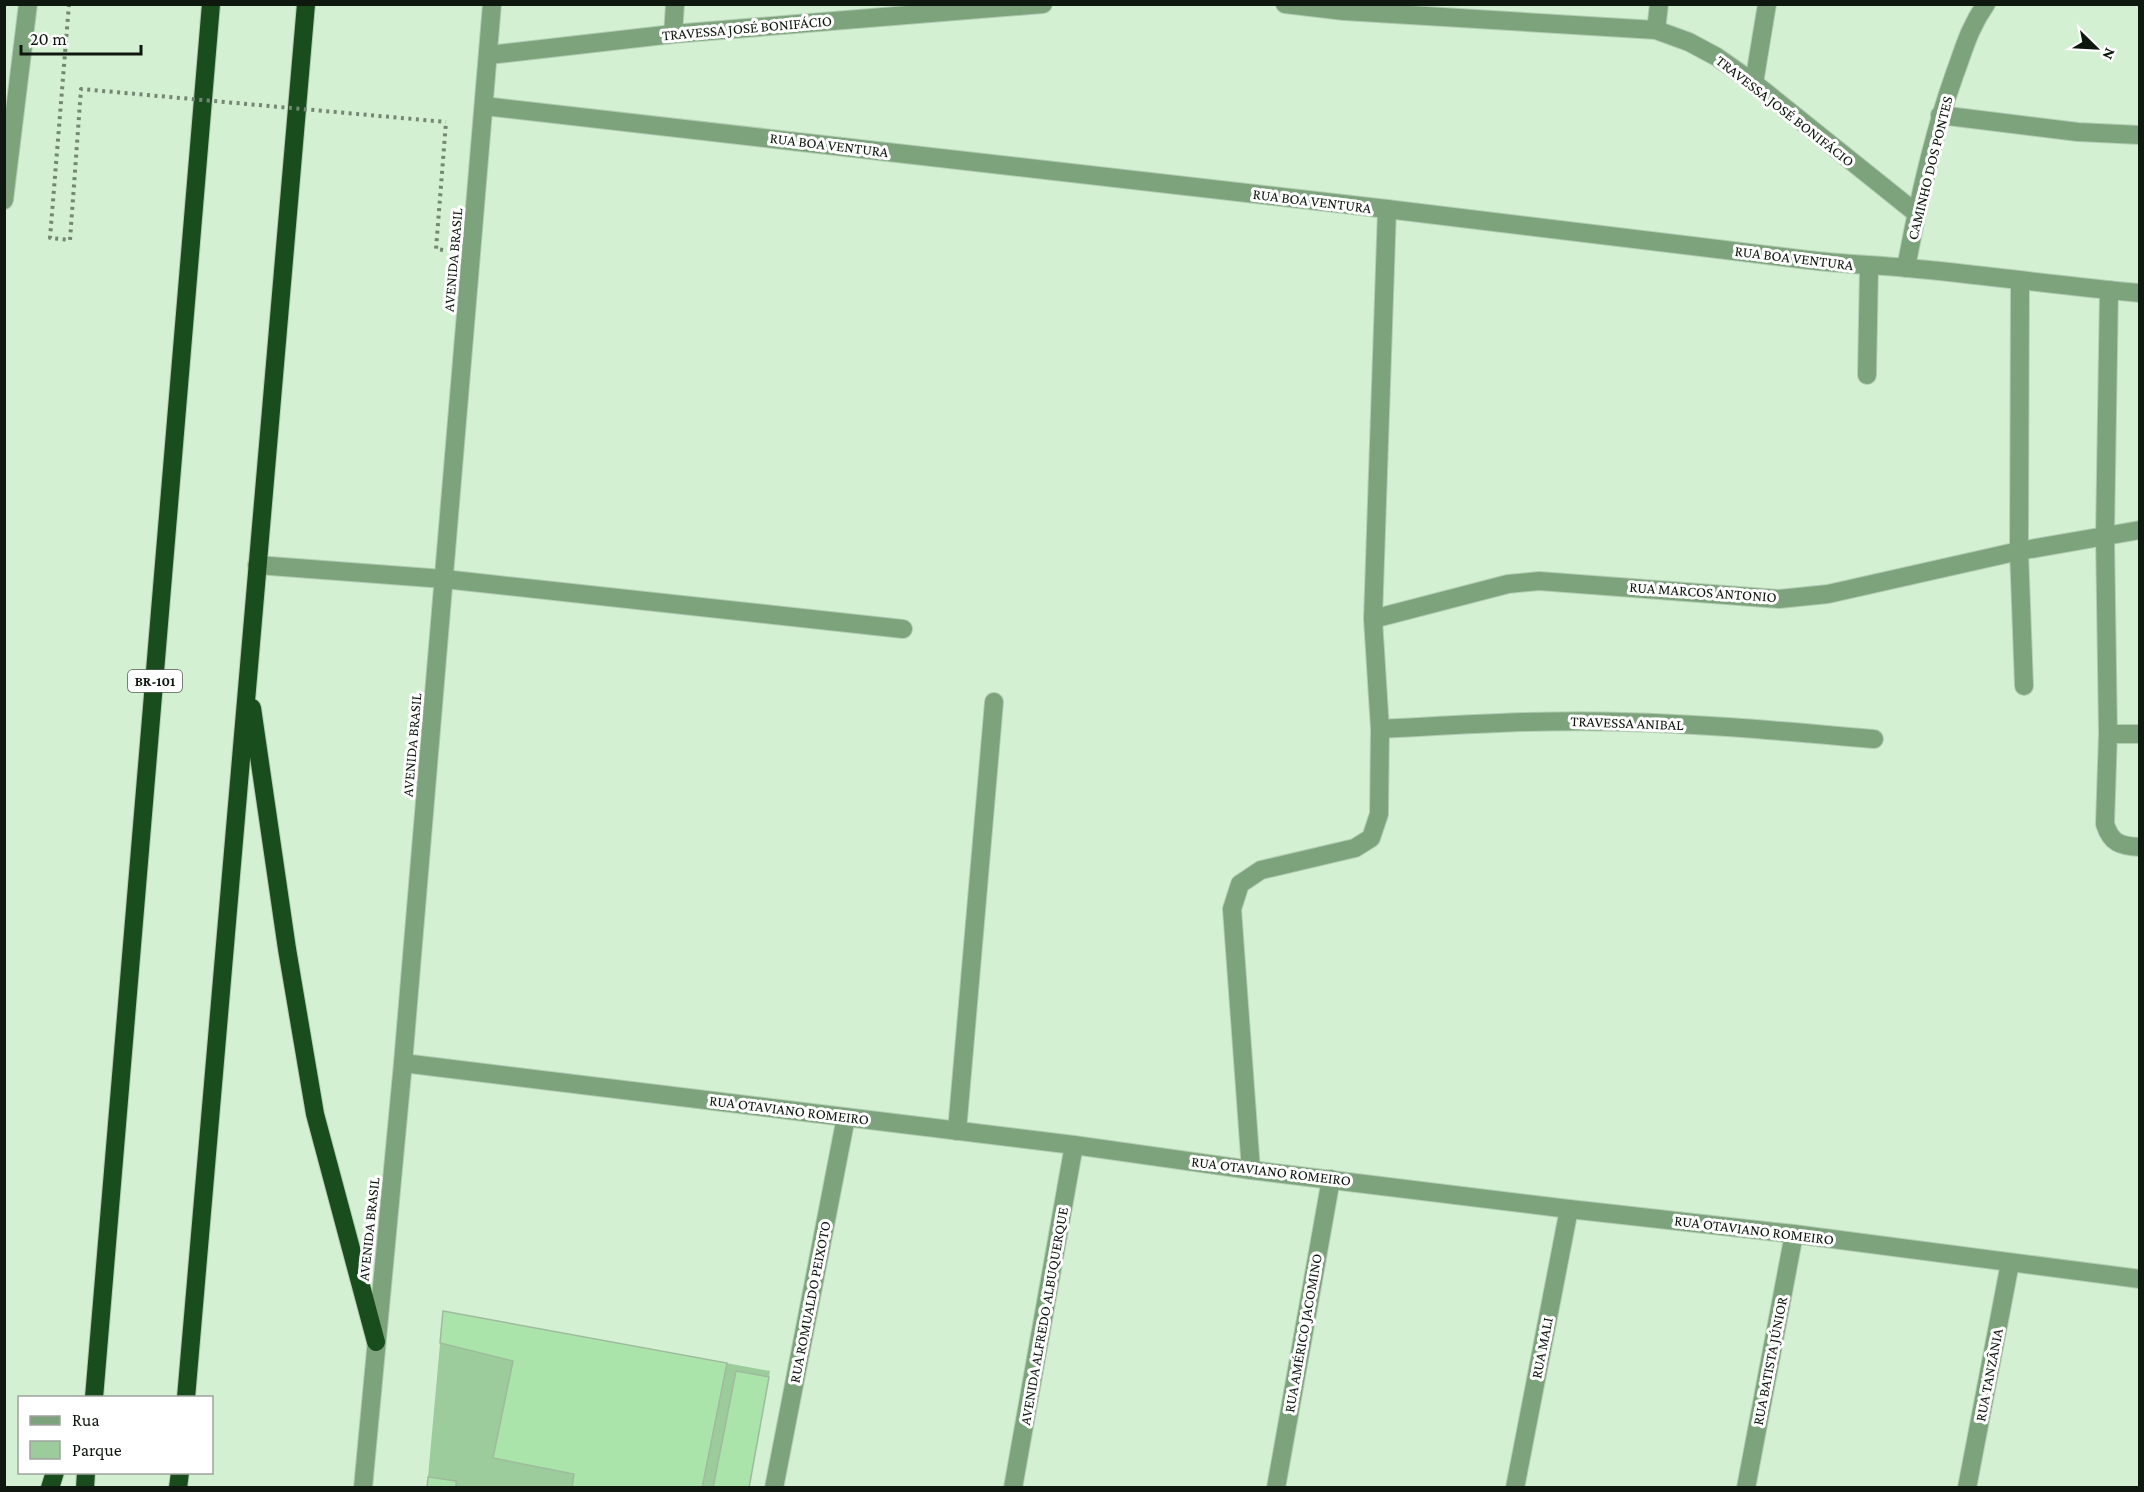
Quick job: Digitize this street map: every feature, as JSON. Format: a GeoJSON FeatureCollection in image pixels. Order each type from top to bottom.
{"type":"FeatureCollection","features":[{"type":"Feature","properties":{"kind":"highway","name":"BR-101"},"geometry":{"type":"LineString","coordinates":[[94,1396],[211,4]]}},
{"type":"Feature","properties":{"kind":"highway"},"geometry":{"type":"LineString","coordinates":[[186,1396],[306,4]]}},
{"type":"Feature","properties":{"kind":"highway"},"geometry":{"type":"LineString","coordinates":[[248,676],[287,949],[315,1114],[376,1342]]}},
{"type":"Feature","properties":{"kind":"highway"},"geometry":{"type":"LineString","coordinates":[[85,1396],[98,1358]]}},
{"type":"Feature","properties":{"kind":"street"},"geometry":{"type":"LineString","coordinates":[[4,200],[28,4]]}},
{"type":"Feature","properties":{"kind":"street","name":"AVENIDA BRASIL"},"geometry":{"type":"LineString","coordinates":[[363,1488],[403,1063],[492,4]]}},
{"type":"Feature","properties":{"kind":"street"},"geometry":{"type":"LineString","coordinates":[[674,34],[675,4]]}},
{"type":"Feature","properties":{"kind":"street","name":"TRAVESSA JOSÉ BONIFÁCIO"},"geometry":{"type":"LineString","coordinates":[[489,56],[674,34],[963,7],[1043,4]]}},
{"type":"Feature","properties":{"kind":"street","name":"TRAVESSA JOSÉ BONIFÁCIO"},"geometry":{"type":"LineString","coordinates":[[1285,4],[1656,30],[1689,42],[1717,57],[1754,83],[1916,213]]}},
{"type":"Feature","properties":{"kind":"street"},"geometry":{"type":"LineString","coordinates":[[1656,30],[1659,4]]}},
{"type":"Feature","properties":{"kind":"street"},"geometry":{"type":"LineString","coordinates":[[1754,83],[1767,4]]}},
{"type":"Feature","properties":{"kind":"street","name":"CAMINHO DOS PONTES"},"geometry":{"type":"LineString","coordinates":[[1906,268],[1916,213],[1940,115],[1973,23],[1986,4]]}},
{"type":"Feature","properties":{"kind":"street","name":"RUA BOA VENTURA"},"geometry":{"type":"LineString","coordinates":[[484,106],[1387,209],[1869,267],[1906,268],[2139,293]]}},
{"type":"Feature","properties":{"kind":"street"},"geometry":{"type":"LineString","coordinates":[[1940,115],[2078,132],[2139,135]]}},
{"type":"Feature","properties":{"kind":"street"},"geometry":{"type":"LineString","coordinates":[[1251,1170],[1232,909],[1240,884],[1261,870],[1355,848],[1371,838],[1379,814],[1380,729],[1373,619],[1387,209]]}},
{"type":"Feature","properties":{"kind":"street"},"geometry":{"type":"LineString","coordinates":[[1867,375],[1869,267]]}},
{"type":"Feature","properties":{"kind":"street"},"geometry":{"type":"LineString","coordinates":[[2020,282],[2019,550],[2024,686]]}},
{"type":"Feature","properties":{"kind":"street"},"geometry":{"type":"LineString","coordinates":[[2109,290],[2105,535],[2108,734],[2105,824],[2109,837],[2117,843],[2139,847]]}},
{"type":"Feature","properties":{"kind":"street","name":"RUA MARCOS ANTONIO"},"geometry":{"type":"LineString","coordinates":[[1373,619],[1508,584],[1539,581],[1779,599],[1828,594],[2019,550],[2139,530]]}},
{"type":"Feature","properties":{"kind":"street"},"geometry":{"type":"LineString","coordinates":[[257,565],[444,579],[903,629]]}},
{"type":"Feature","properties":{"kind":"street"},"geometry":{"type":"LineString","coordinates":[[957,1131],[994,702]]}},
{"type":"Feature","properties":{"kind":"street","name":"TRAVESSA ANIBAL"},"geometry":{"type":"LineString","coordinates":[[1380,729],[1534,721],[1625,722],[1874,739]]}},
{"type":"Feature","properties":{"kind":"street"},"geometry":{"type":"LineString","coordinates":[[2108,734],[2139,734]]}},
{"type":"Feature","properties":{"kind":"street","name":"RUA OTAVIANO ROMEIRO"},"geometry":{"type":"LineString","coordinates":[[403,1063],[1074,1145],[1251,1170],[1794,1234],[2139,1279]]}},
{"type":"Feature","properties":{"kind":"street","name":"RUA ROMUALDO PEIXOTO"},"geometry":{"type":"LineString","coordinates":[[774,1488],[846,1117]]}},
{"type":"Feature","properties":{"kind":"street","name":"AVENIDA ALFREDO ALBUQUERQUE"},"geometry":{"type":"LineString","coordinates":[[1013,1488],[1074,1145]]}},
{"type":"Feature","properties":{"kind":"street","name":"RUA AMÉRICO JACOMINO"},"geometry":{"type":"LineString","coordinates":[[1276,1488],[1331,1179]]}},
{"type":"Feature","properties":{"kind":"street","name":"RUA MALI"},"geometry":{"type":"LineString","coordinates":[[1515,1488],[1569,1209]]}},
{"type":"Feature","properties":{"kind":"street","name":"RUA BATISTA JÚNIOR"},"geometry":{"type":"LineString","coordinates":[[1746,1488],[1794,1234]]}},
{"type":"Feature","properties":{"kind":"street","name":"RUA TANZÂNIA"},"geometry":{"type":"LineString","coordinates":[[1967,1488],[2010,1263]]}},
{"type":"Feature","properties":{"kind":"path"},"geometry":{"type":"LineString","coordinates":[[69,4],[50,238],[70,240],[81,89],[446,122]]}},
{"type":"Feature","properties":{"kind":"green space"},"geometry":{"type":"Polygon","coordinates":[[[443,1311],[770,1371],[748,1487],[427,1488],[443,1311]]]}},
{"type":"Feature","properties":{"kind":"building"},"geometry":{"type":"Polygon","coordinates":[[[443,1311],[727,1363],[702,1488],[572,1488],[574,1474],[493,1458],[513,1361],[440,1343],[443,1311]]]}},
{"type":"Feature","properties":{"kind":"building"},"geometry":{"type":"Polygon","coordinates":[[[736,1371],[769,1377],[749,1488],[713,1488],[736,1371]]]}},
{"type":"Feature","properties":{"kind":"building"},"geometry":{"type":"Polygon","coordinates":[[[428,1477],[456,1481],[456,1488],[427,1488],[428,1477]]]}}]}
